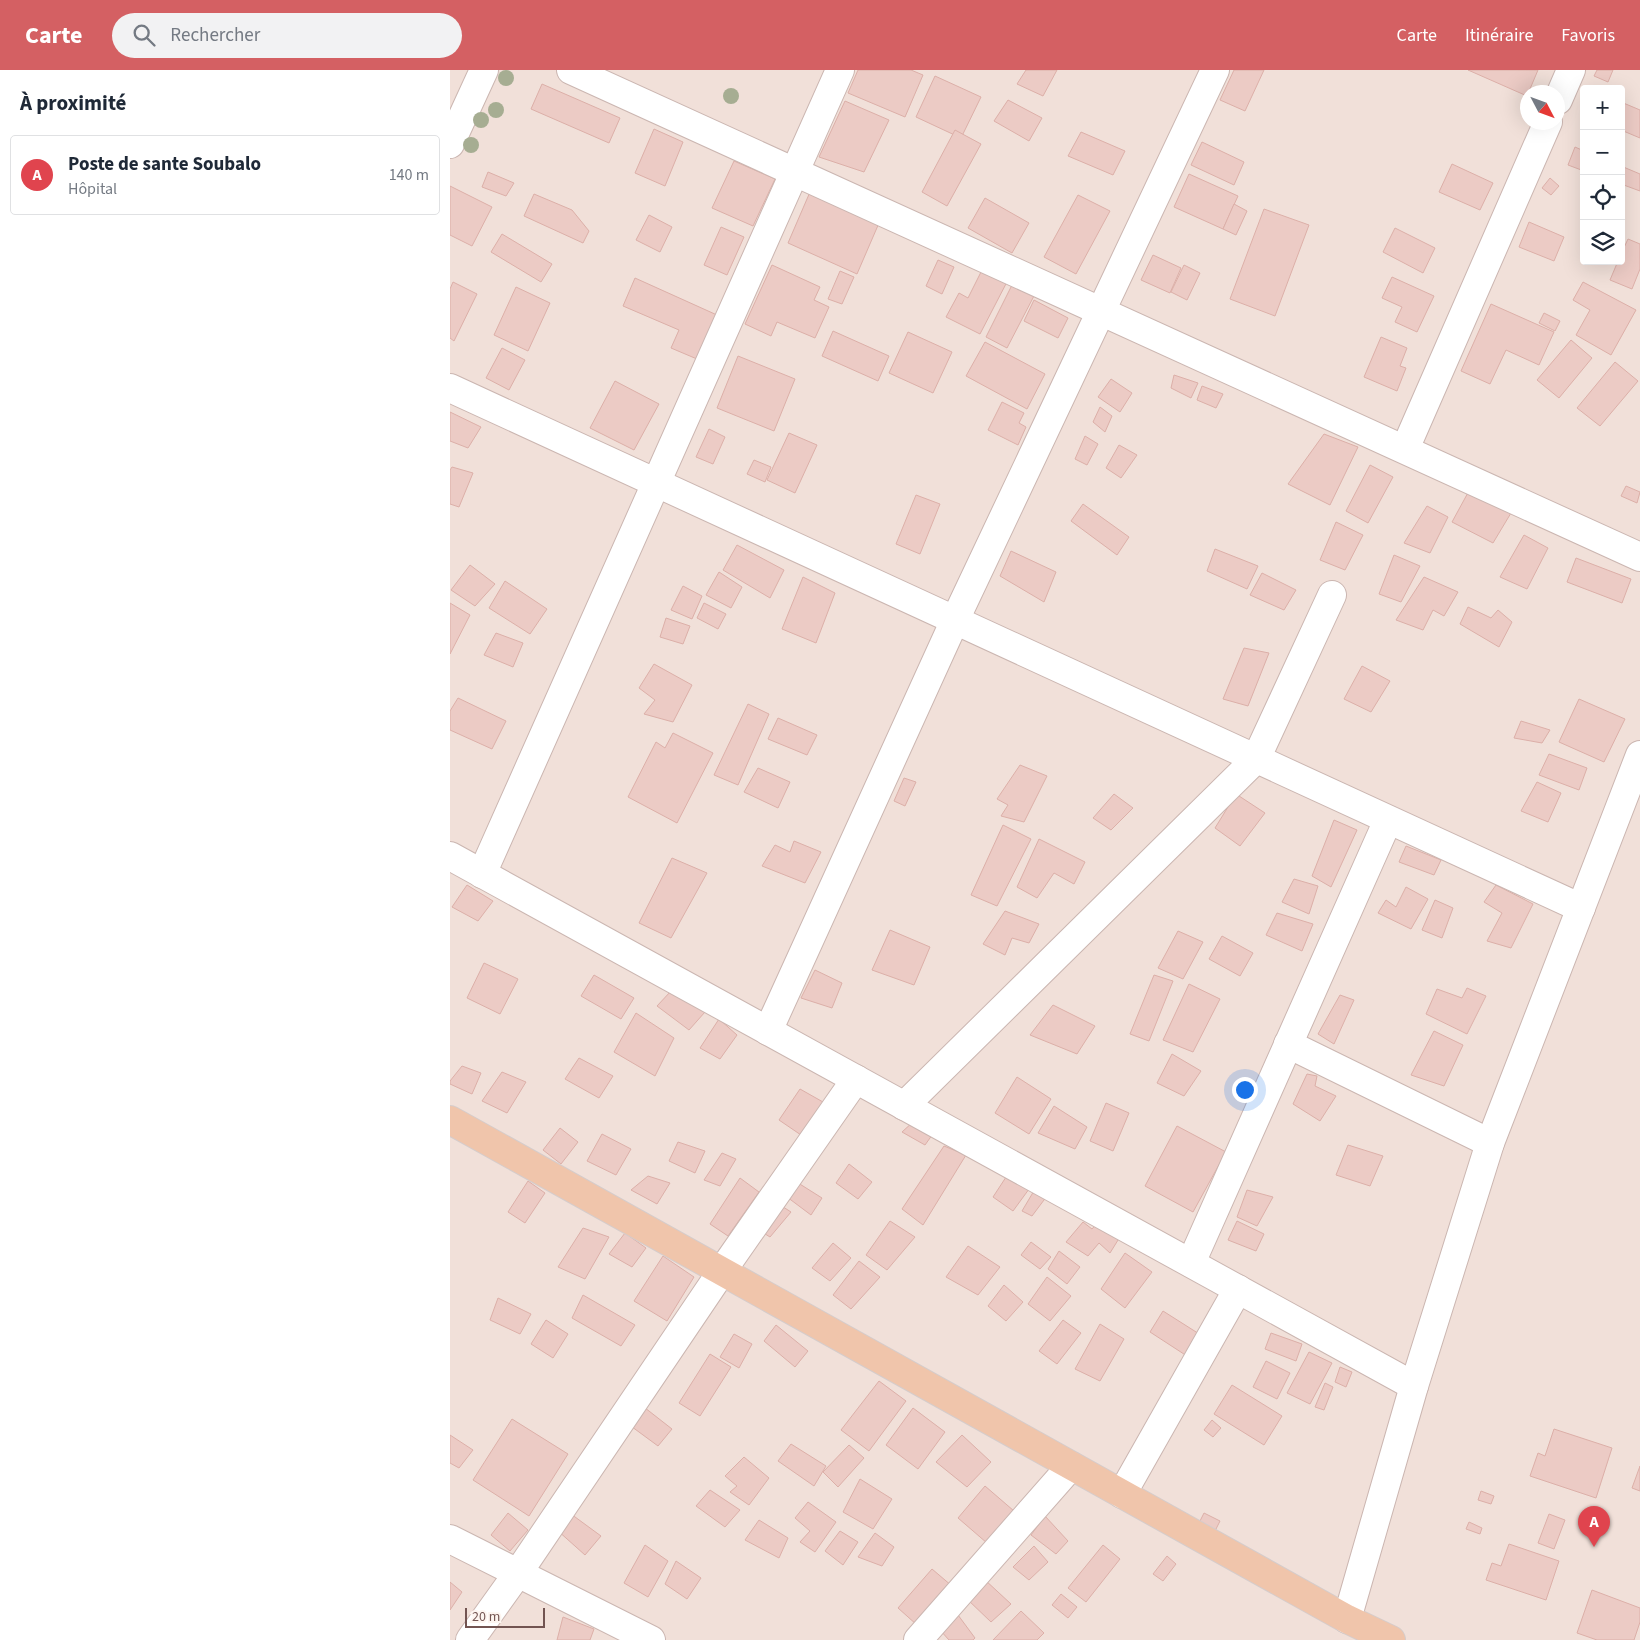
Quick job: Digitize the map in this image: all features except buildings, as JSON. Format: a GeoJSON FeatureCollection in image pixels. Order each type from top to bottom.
{"type":"FeatureCollection","features":[{"type":"Feature","properties":{"kind":"main road"},"geometry":{"type":"LineString","coordinates":[[450,1120],[1347,1619],[1391,1640]]}},
{"type":"Feature","properties":{"kind":"street"},"geometry":{"type":"LineString","coordinates":[[450,144],[484,70]]}},
{"type":"Feature","properties":{"kind":"street"},"geometry":{"type":"LineString","coordinates":[[571,70],[1640,557]]}},
{"type":"Feature","properties":{"kind":"street"},"geometry":{"type":"LineString","coordinates":[[840,70],[656,482],[460,868],[768,1031],[1414,1386]]}},
{"type":"Feature","properties":{"kind":"street"},"geometry":{"type":"LineString","coordinates":[[768,1031],[955,620],[1215,70]]}},
{"type":"Feature","properties":{"kind":"street"},"geometry":{"type":"LineString","coordinates":[[1564,85],[1571,70]]}},
{"type":"Feature","properties":{"kind":"street"},"geometry":{"type":"LineString","coordinates":[[1404,450],[1544,130]]}},
{"type":"Feature","properties":{"kind":"street"},"geometry":{"type":"LineString","coordinates":[[450,388],[1581,908]]}},
{"type":"Feature","properties":{"kind":"street"},"geometry":{"type":"LineString","coordinates":[[904,1106],[1256,759],[1332,595]]}},
{"type":"Feature","properties":{"kind":"street"},"geometry":{"type":"LineString","coordinates":[[1347,1619],[1414,1386],[1490,1143],[1640,755]]}},
{"type":"Feature","properties":{"kind":"street"},"geometry":{"type":"LineString","coordinates":[[1191,1263],[1388,820]]}},
{"type":"Feature","properties":{"kind":"street"},"geometry":{"type":"LineString","coordinates":[[1288,1044],[1490,1143]]}},
{"type":"Feature","properties":{"kind":"street"},"geometry":{"type":"LineString","coordinates":[[470,1640],[518,1574],[722,1271],[856,1079]]}},
{"type":"Feature","properties":{"kind":"street"},"geometry":{"type":"LineString","coordinates":[[1122,1494],[1238,1289]]}},
{"type":"Feature","properties":{"kind":"street"},"geometry":{"type":"LineString","coordinates":[[918,1640],[1071,1466]]}},
{"type":"Feature","properties":{"kind":"street"},"geometry":{"type":"LineString","coordinates":[[450,1539],[651,1640]]}},
{"type":"Feature","properties":{"kind":"shaded area"},"geometry":{"type":"Polygon","coordinates":[[[450,70],[1640,70],[1640,1640],[450,1640],[450,70]]]}},
{"type":"Feature","properties":{"kind":"place","name":"Poste de sante Soubalo"},"geometry":{"type":"Point","coordinates":[1594,1547]}}]}
